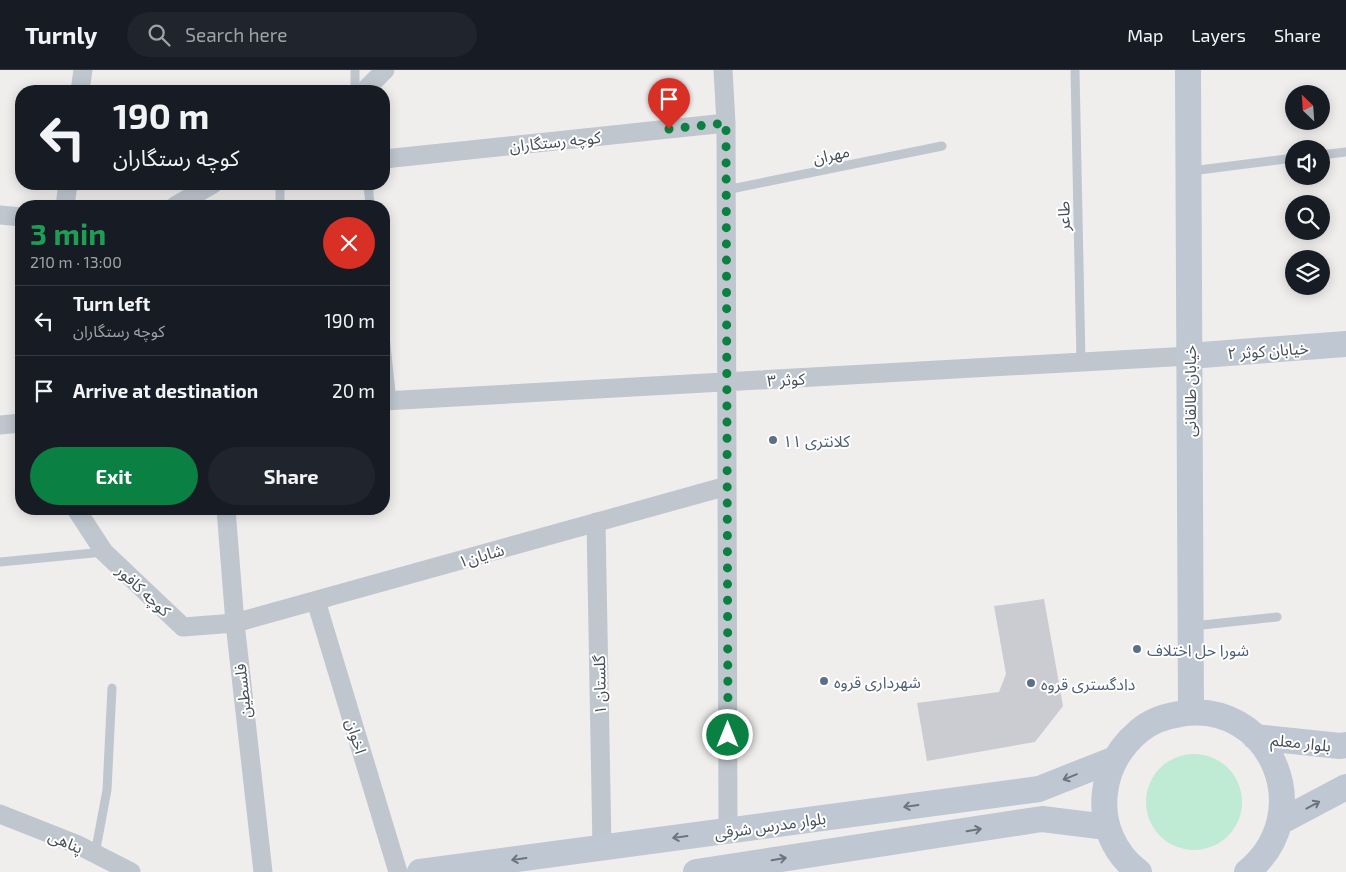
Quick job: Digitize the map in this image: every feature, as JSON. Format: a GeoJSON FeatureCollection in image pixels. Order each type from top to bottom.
{"type":"FeatureCollection","features":[{"type":"Feature","properties":{"kind":"main road","name":"خیابان طالقانی"},"geometry":{"type":"LineString","coordinates":[[1188,70],[1191,712]]}},
{"type":"Feature","properties":{"kind":"main road","name":"خیابان کوثر ۲"},"geometry":{"type":"LineString","coordinates":[[1189,356],[1346,344]]}},
{"type":"Feature","properties":{"kind":"main road"},"geometry":{"type":"LineString","coordinates":[[1139,872],[1117,848],[1107,827],[1104,804],[1106,781],[1115,759],[1128,740],[1147,725],[1168,716],[1191,712],[1215,714],[1237,723],[1255,737],[1270,755],[1280,776],[1283,799],[1280,822],[1272,844],[1258,863],[1247,872]]}},
{"type":"Feature","properties":{"kind":"main road","name":"بلوار معلم"},"geometry":{"type":"LineString","coordinates":[[1255,737],[1340,746],[1346,745]]}},
{"type":"Feature","properties":{"kind":"main road","name":"بلوار مدرس شرقی"},"geometry":{"type":"LineString","coordinates":[[420,872],[1039,789],[1115,759]]}},
{"type":"Feature","properties":{"kind":"main road"},"geometry":{"type":"LineString","coordinates":[[1280,822],[1346,787]]}},
{"type":"Feature","properties":{"kind":"main road"},"geometry":{"type":"LineString","coordinates":[[696,872],[1042,819],[1107,827]]}},
{"type":"Feature","properties":{"kind":"street"},"geometry":{"type":"LineString","coordinates":[[81,85],[83,70]]}},
{"type":"Feature","properties":{"kind":"street"},"geometry":{"type":"LineString","coordinates":[[370,85],[386,70]]}},
{"type":"Feature","properties":{"kind":"street"},"geometry":{"type":"LineString","coordinates":[[723,70],[726,123],[728,831]]}},
{"type":"Feature","properties":{"kind":"street","name":"کوچه رستگاران"},"geometry":{"type":"LineString","coordinates":[[390,158],[726,123]]}},
{"type":"Feature","properties":{"kind":"street"},"geometry":{"type":"LineString","coordinates":[[185,200],[203,190]]}},
{"type":"Feature","properties":{"kind":"street"},"geometry":{"type":"LineString","coordinates":[[0,215],[15,216]]}},
{"type":"Feature","properties":{"kind":"street","name":"کوثر ۳"},"geometry":{"type":"LineString","coordinates":[[390,401],[1189,356]]}},
{"type":"Feature","properties":{"kind":"street"},"geometry":{"type":"LineString","coordinates":[[0,425],[15,424]]}},
{"type":"Feature","properties":{"kind":"street","name":"شایان۱"},"geometry":{"type":"LineString","coordinates":[[235,623],[727,486]]}},
{"type":"Feature","properties":{"kind":"street","name":"کوچه کافور"},"geometry":{"type":"LineString","coordinates":[[80,515],[104,552],[183,627],[235,623]]}},
{"type":"Feature","properties":{"kind":"street","name":"فلسطین"},"geometry":{"type":"LineString","coordinates":[[226,515],[235,623],[263,872]]}},
{"type":"Feature","properties":{"kind":"street","name":"گلستان ۱"},"geometry":{"type":"LineString","coordinates":[[596,522],[602,848]]}},
{"type":"Feature","properties":{"kind":"street","name":"اخوان"},"geometry":{"type":"LineString","coordinates":[[316,601],[398,872]]}},
{"type":"Feature","properties":{"kind":"street","name":"پناهی"},"geometry":{"type":"LineString","coordinates":[[0,814],[76,844],[132,872]]}},
{"type":"Feature","properties":{"kind":"lane"},"geometry":{"type":"LineString","coordinates":[[355,70],[356,85]]}},
{"type":"Feature","properties":{"kind":"lane","name":"طاعر"},"geometry":{"type":"LineString","coordinates":[[1075,70],[1081,362]]}},
{"type":"Feature","properties":{"kind":"lane","name":"مهران"},"geometry":{"type":"LineString","coordinates":[[726,190],[942,146]]}},
{"type":"Feature","properties":{"kind":"lane"},"geometry":{"type":"LineString","coordinates":[[1330,154],[1346,152]]}},
{"type":"Feature","properties":{"kind":"lane"},"geometry":{"type":"LineString","coordinates":[[1188,171],[1285,159]]}},
{"type":"Feature","properties":{"kind":"lane"},"geometry":{"type":"LineString","coordinates":[[0,562],[104,552]]}},
{"type":"Feature","properties":{"kind":"lane"},"geometry":{"type":"LineString","coordinates":[[1191,626],[1277,617]]}},
{"type":"Feature","properties":{"kind":"lane"},"geometry":{"type":"LineString","coordinates":[[95,854],[107,790],[112,688]]}},
{"type":"Feature","properties":{"kind":"green space"},"geometry":{"type":"Polygon","coordinates":[[[1194,754],[1212,758],[1228,768],[1238,784],[1242,802],[1238,820],[1228,836],[1212,846],[1194,850],[1176,846],[1160,836],[1150,820],[1146,802],[1150,784],[1160,768],[1176,758],[1194,754]]]}},
{"type":"Feature","properties":{"kind":"building","name":"دادگستری قروه"},"geometry":{"type":"Polygon","coordinates":[[[1044,599],[1063,706],[1035,742],[927,761],[917,703],[999,692],[1006,674],[994,606],[1044,599]]]}},
{"type":"Feature","properties":{"kind":"place","name":"کلانتری ۱۱"},"geometry":{"type":"Point","coordinates":[773,440]}},
{"type":"Feature","properties":{"kind":"place","name":"شورا حل اختلاف"},"geometry":{"type":"Point","coordinates":[1137,649]}},
{"type":"Feature","properties":{"kind":"place","name":"شهرداری قروه"},"geometry":{"type":"Point","coordinates":[824,681]}},
{"type":"Feature","properties":{"kind":"place","name":"دادگستری قروه"},"geometry":{"type":"Point","coordinates":[1031,683]}},
{"type":"Feature","properties":{"kind":"route"},"geometry":{"type":"LineString","coordinates":[[669,129],[726,123],[728,735]]}}]}
